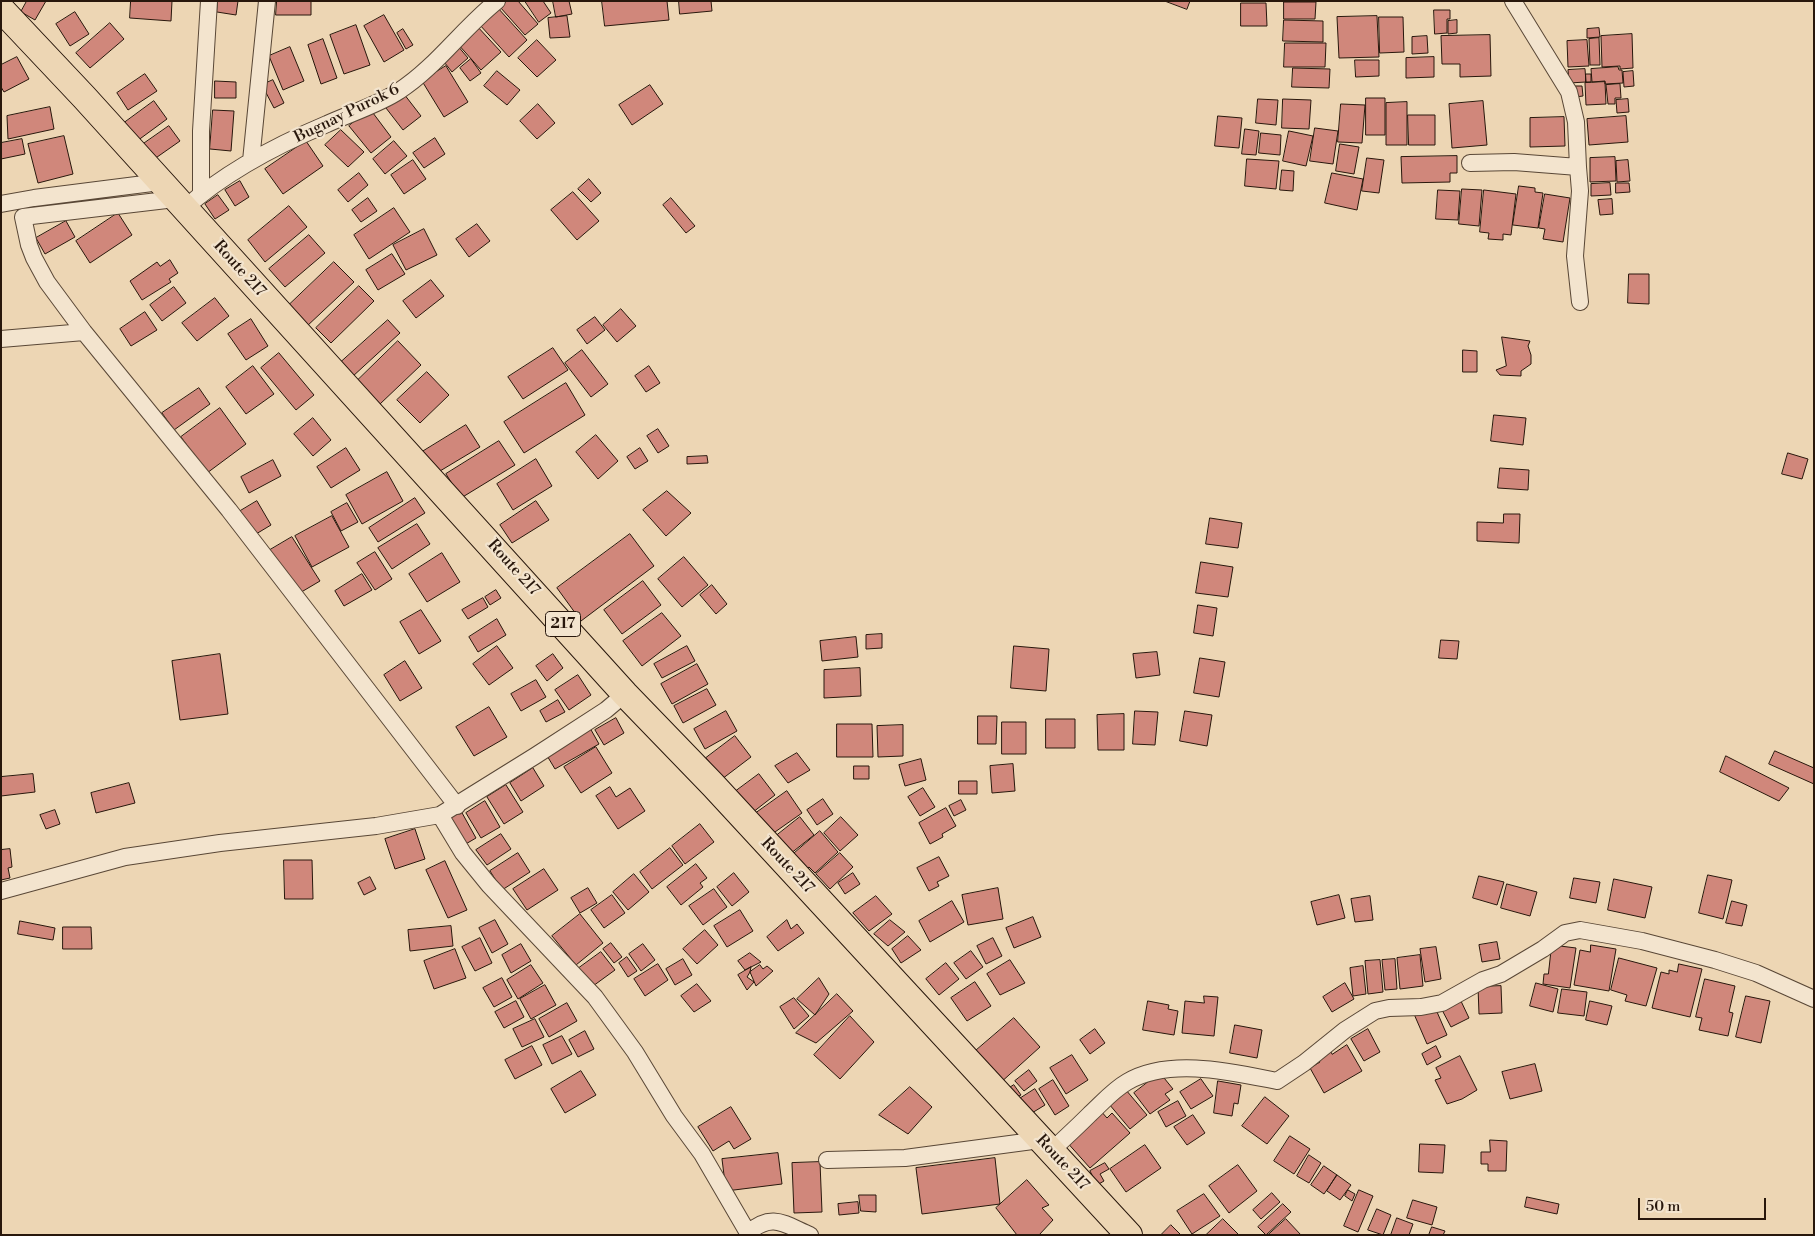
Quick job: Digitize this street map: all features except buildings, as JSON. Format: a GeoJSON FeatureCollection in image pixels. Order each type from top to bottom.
{"type":"FeatureCollection","features":[{"type":"Feature","properties":{"kind":"main road","name":"Route 217"},"geometry":{"type":"LineString","coordinates":[[1,9],[180,196],[435,483],[626,694],[713,785],[1046,1146],[1122,1233]]}},
{"type":"Feature","properties":{"kind":"street"},"geometry":{"type":"LineString","coordinates":[[180,196],[201,131],[209,1]]}},
{"type":"Feature","properties":{"kind":"street"},"geometry":{"type":"LineString","coordinates":[[251,161],[267,1]]}},
{"type":"Feature","properties":{"kind":"street","name":"Bugnay Purok 6"},"geometry":{"type":"LineString","coordinates":[[180,196],[318,128],[399,92],[497,1]]}},
{"type":"Feature","properties":{"kind":"street"},"geometry":{"type":"LineString","coordinates":[[1514,1],[1564,81],[1569,92],[1576,122],[1580,191],[1575,256],[1580,302]]}},
{"type":"Feature","properties":{"kind":"street"},"geometry":{"type":"LineString","coordinates":[[1470,163],[1514,162],[1578,167]]}},
{"type":"Feature","properties":{"kind":"street"},"geometry":{"type":"LineString","coordinates":[[1,204],[34,198],[180,196]]}},
{"type":"Feature","properties":{"kind":"street"},"geometry":{"type":"LineString","coordinates":[[180,196],[23,217],[29,245],[47,282],[84,332],[229,510],[457,806]]}},
{"type":"Feature","properties":{"kind":"street"},"geometry":{"type":"LineString","coordinates":[[1,339],[84,332]]}},
{"type":"Feature","properties":{"kind":"street"},"geometry":{"type":"LineString","coordinates":[[1,891],[125,857],[220,843],[376,826],[440,815],[551,746],[606,710],[626,694]]}},
{"type":"Feature","properties":{"kind":"street"},"geometry":{"type":"LineString","coordinates":[[440,815],[463,853],[489,885],[595,998],[635,1052],[674,1116],[702,1154],[748,1233],[756,1226],[769,1220],[780,1222],[810,1235]]}},
{"type":"Feature","properties":{"kind":"street"},"geometry":{"type":"LineString","coordinates":[[828,1160],[905,1158],[1046,1146],[1125,1083],[1137,1076],[1154,1072],[1181,1068],[1222,1071],[1277,1081],[1304,1063],[1345,1030],[1375,1011],[1442,1003],[1483,980],[1501,974],[1565,933],[1580,930],[1642,941],[1715,960],[1756,973],[1814,999]]}}]}
